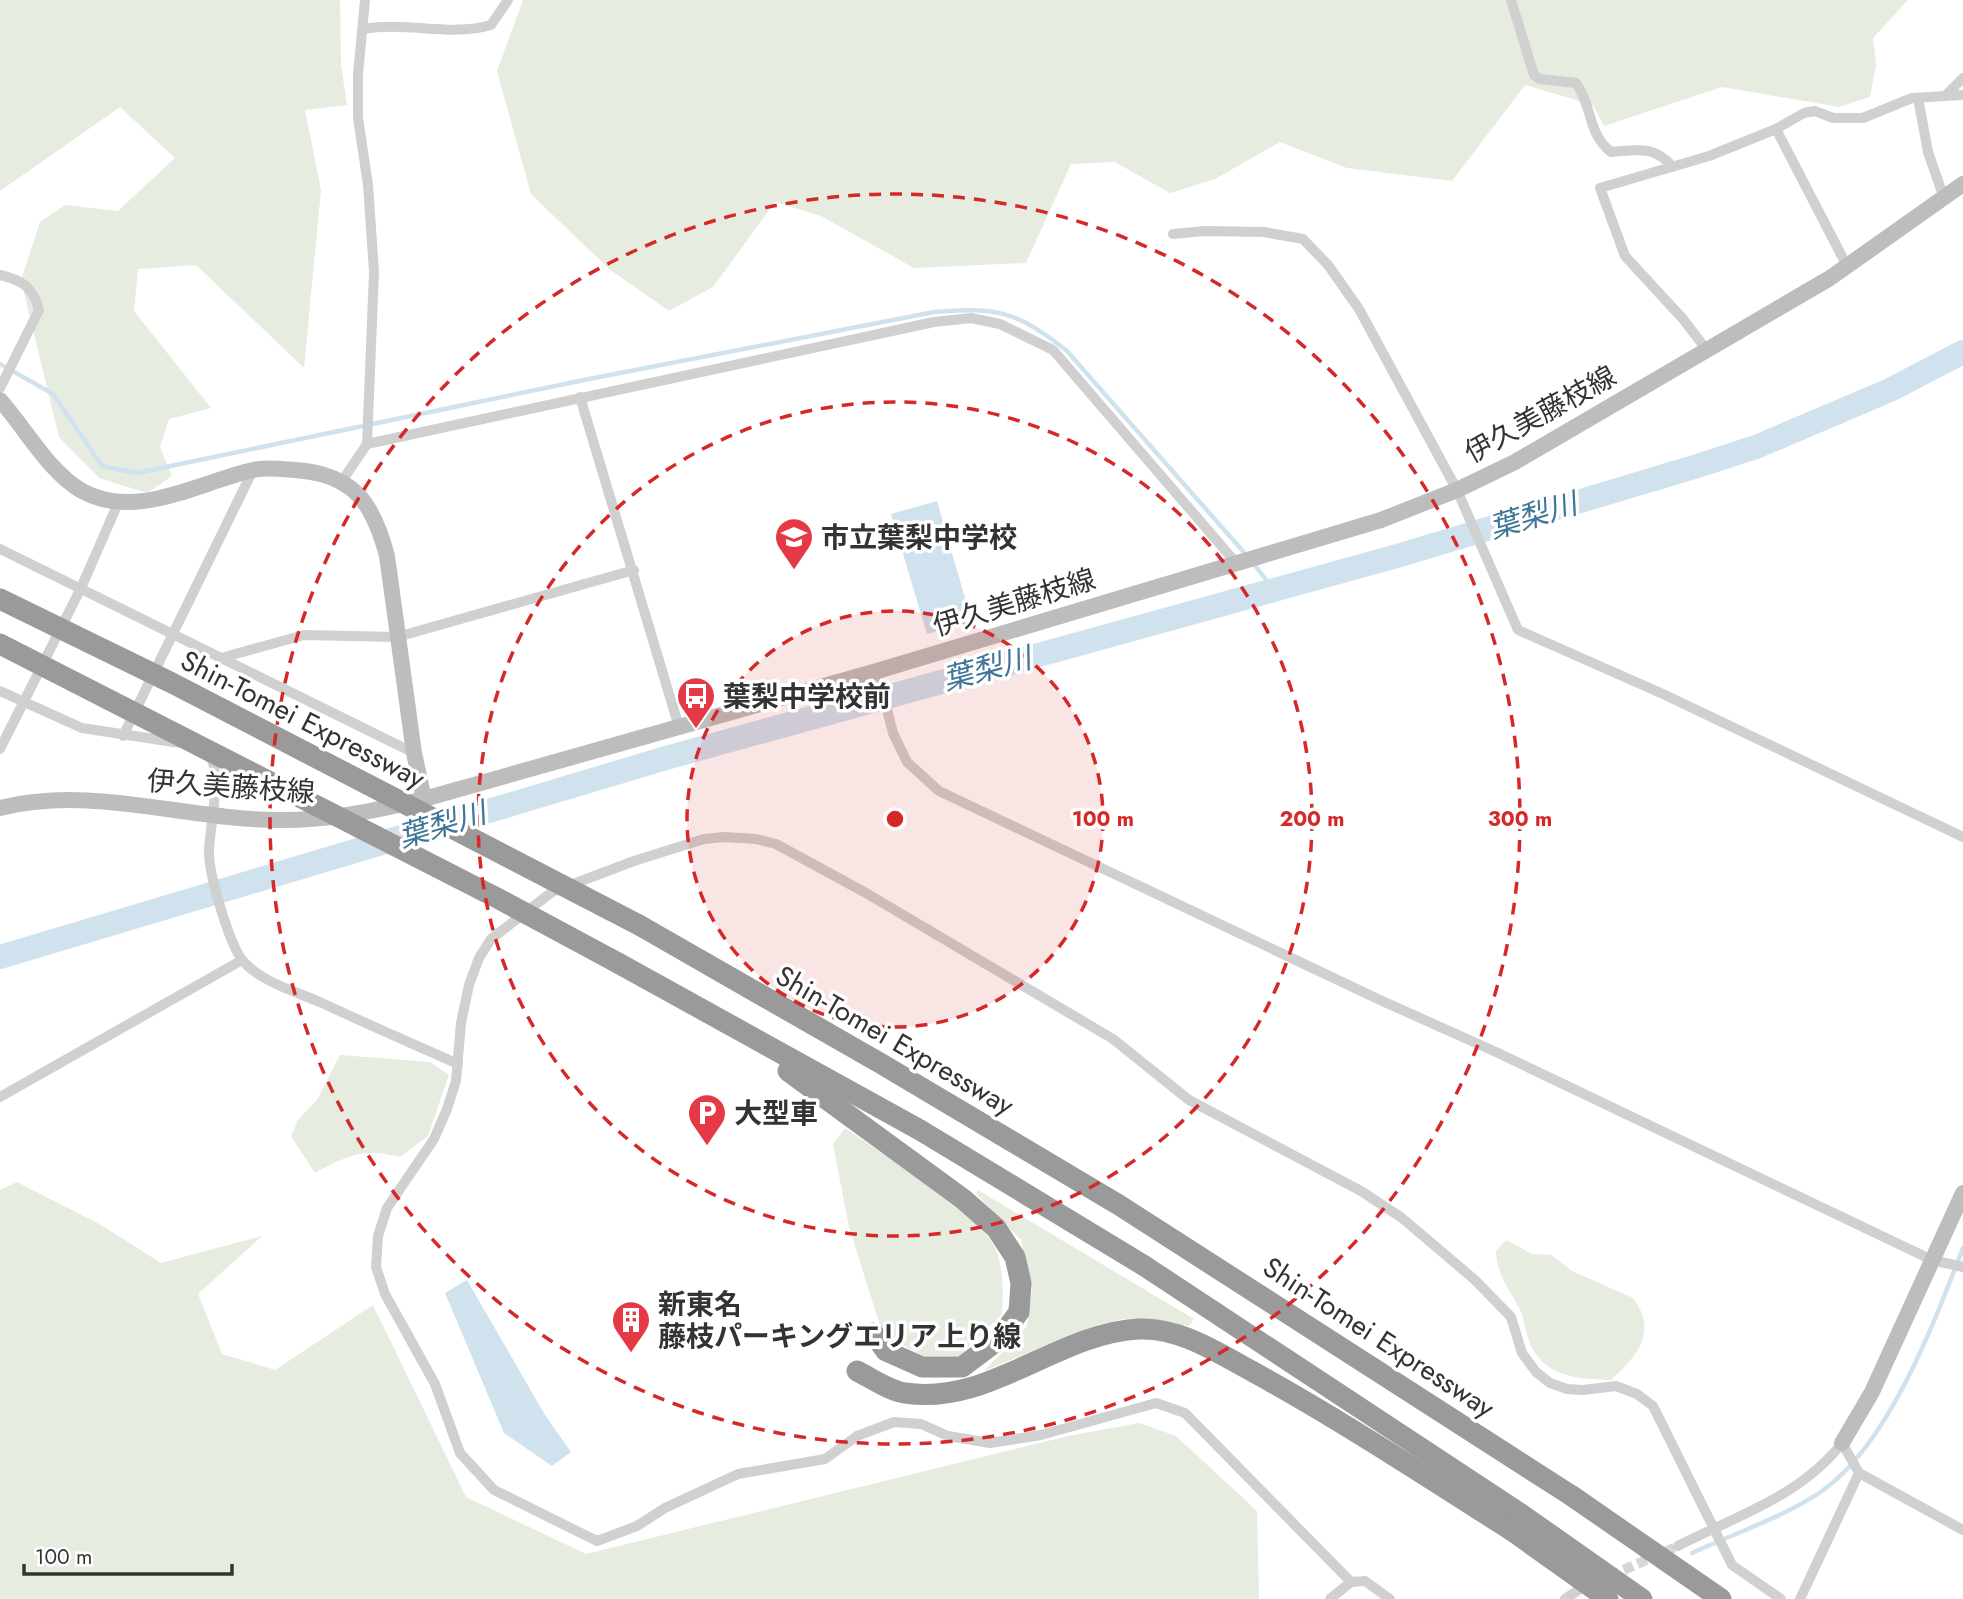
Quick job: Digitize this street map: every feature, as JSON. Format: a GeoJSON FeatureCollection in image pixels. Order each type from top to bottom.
{"type":"FeatureCollection","features":[{"type":"Feature","properties":{"kind":"highway","name":"Shin-Tomei Expressway"},"geometry":{"type":"LineString","coordinates":[[0,599],[208,702],[639,925],[880,1063],[1119,1205],[1572,1496],[1721,1599]]}},
{"type":"Feature","properties":{"kind":"highway"},"geometry":{"type":"LineString","coordinates":[[0,644],[499,899],[919,1130],[1143,1265],[1516,1522],[1608,1599]]}},
{"type":"Feature","properties":{"kind":"highway"},"geometry":{"type":"LineString","coordinates":[[725,1024],[963,1199],[996,1228],[1014,1257],[1021,1283],[1019,1312],[998,1339],[962,1367],[922,1367],[886,1351],[873,1333]]}},
{"type":"Feature","properties":{"kind":"highway"},"geometry":{"type":"LineString","coordinates":[[857,1371],[904,1393],[964,1391],[1098,1337],[1139,1329],[1172,1332],[1311,1404],[1516,1522],[1642,1599]]}},
{"type":"Feature","properties":{"kind":"main road","name":"伊久美藤枝線"},"geometry":{"type":"LineString","coordinates":[[0,808],[75,799],[275,820],[334,818],[424,799],[877,671],[1460,496],[1847,267],[1963,184]]}},
{"type":"Feature","properties":{"kind":"main road"},"geometry":{"type":"LineString","coordinates":[[0,400],[54,468],[83,491],[119,501],[175,496],[253,470],[274,468],[331,475],[363,498],[379,527],[387,556],[414,753],[424,799]]}},
{"type":"Feature","properties":{"kind":"main road"},"geometry":{"type":"LineString","coordinates":[[1842,1443],[1872,1392],[1963,1193]]}},
{"type":"Feature","properties":{"kind":"street"},"geometry":{"type":"LineString","coordinates":[[342,481],[367,443],[374,272],[368,185],[358,118],[358,74],[365,0]]}},
{"type":"Feature","properties":{"kind":"street"},"geometry":{"type":"LineString","coordinates":[[363,29],[388,24],[476,29],[491,25],[508,0]]}},
{"type":"Feature","properties":{"kind":"street"},"geometry":{"type":"LineString","coordinates":[[1511,0],[1534,75],[1540,79],[1576,83],[1587,99],[1598,142],[1611,152],[1643,149],[1660,152],[1674,167]]}},
{"type":"Feature","properties":{"kind":"street"},"geometry":{"type":"LineString","coordinates":[[1946,95],[1963,78]]}},
{"type":"Feature","properties":{"kind":"street"},"geometry":{"type":"LineString","coordinates":[[1706,349],[1683,318],[1625,256],[1600,188],[1709,156],[1815,111],[1833,118],[1863,118],[1918,97],[1963,95]]}},
{"type":"Feature","properties":{"kind":"street"},"geometry":{"type":"LineString","coordinates":[[1918,97],[1928,152],[1944,198]]}},
{"type":"Feature","properties":{"kind":"street"},"geometry":{"type":"LineString","coordinates":[[1776,129],[1847,267]]}},
{"type":"Feature","properties":{"kind":"street"},"geometry":{"type":"LineString","coordinates":[[1173,234],[1205,231],[1264,232],[1303,239],[1328,265],[1359,309],[1460,496],[1517,630],[1663,694],[1963,837]]}},
{"type":"Feature","properties":{"kind":"street"},"geometry":{"type":"LineString","coordinates":[[0,275],[22,280],[35,295],[39,310],[0,388]]}},
{"type":"Feature","properties":{"kind":"street"},"geometry":{"type":"LineString","coordinates":[[367,443],[934,322],[971,318],[1000,324],[1053,350],[1237,564]]}},
{"type":"Feature","properties":{"kind":"street"},"geometry":{"type":"LineString","coordinates":[[580,397],[679,727]]}},
{"type":"Feature","properties":{"kind":"street"},"geometry":{"type":"LineString","coordinates":[[123,736],[253,470]]}},
{"type":"Feature","properties":{"kind":"street"},"geometry":{"type":"LineString","coordinates":[[0,749],[81,588],[119,501]]}},
{"type":"Feature","properties":{"kind":"street"},"geometry":{"type":"LineString","coordinates":[[0,549],[414,753]]}},
{"type":"Feature","properties":{"kind":"street"},"geometry":{"type":"LineString","coordinates":[[221,658],[304,635],[397,637],[634,570]]}},
{"type":"Feature","properties":{"kind":"street"},"geometry":{"type":"LineString","coordinates":[[877,671],[893,733],[907,762],[939,791],[1380,1000],[1508,1057],[1932,1260],[1963,1267]]}},
{"type":"Feature","properties":{"kind":"street"},"geometry":{"type":"LineString","coordinates":[[0,691],[82,728],[123,736],[174,741],[207,753],[216,764],[216,785],[210,814],[209,858],[242,960],[270,980],[458,1064]]}},
{"type":"Feature","properties":{"kind":"street"},"geometry":{"type":"LineString","coordinates":[[1351,1582],[1185,1413],[1156,1403],[1041,1435],[990,1443],[963,1440],[921,1424],[905,1421],[881,1425],[857,1436],[825,1459],[738,1474],[665,1508],[637,1526],[597,1541],[494,1490],[460,1453],[435,1384],[385,1294],[376,1267],[378,1236],[387,1208],[435,1139],[456,1081],[461,1023],[478,958],[491,939],[552,892],[598,873],[704,839],[757,839],[776,844],[866,893],[1113,1039],[1189,1100],[1361,1191],[1402,1218],[1475,1280],[1511,1317],[1522,1353],[1536,1372],[1550,1382],[1567,1389],[1583,1390],[1616,1386],[1637,1394],[1653,1406],[1732,1566],[1781,1599]]}},
{"type":"Feature","properties":{"kind":"street"},"geometry":{"type":"LineString","coordinates":[[0,1097],[242,960]]}},
{"type":"Feature","properties":{"kind":"street"},"geometry":{"type":"LineString","coordinates":[[1678,1546],[1803,1482],[1825,1465],[1842,1443],[1859,1473],[1963,1530]]}},
{"type":"Feature","properties":{"kind":"street"},"geometry":{"type":"LineString","coordinates":[[1800,1599],[1859,1473]]}},
{"type":"Feature","properties":{"kind":"street"},"geometry":{"type":"LineString","coordinates":[[1330,1599],[1351,1582],[1365,1581],[1390,1599]]}},
{"type":"Feature","properties":{"kind":"street"},"geometry":{"type":"LineString","coordinates":[[1565,1599],[1580,1589]]}},
{"type":"Feature","properties":{"kind":"shaded area"},"geometry":{"type":"Polygon","coordinates":[[[0,0],[340,0],[341,65],[347,105],[305,110],[321,190],[304,368],[196,265],[138,269],[134,311],[211,408],[169,419],[160,447],[172,476],[147,493],[99,478],[59,437],[21,280],[40,222],[65,205],[118,211],[175,158],[120,107],[0,191],[0,0]]]}},
{"type":"Feature","properties":{"kind":"shaded area"},"geometry":{"type":"Polygon","coordinates":[[[523,0],[1908,0],[1873,38],[1876,65],[1870,97],[1839,107],[1722,87],[1604,126],[1593,105],[1525,85],[1452,181],[1347,168],[1280,142],[1215,179],[1170,193],[1115,162],[1071,164],[1026,263],[914,268],[821,216],[775,202],[713,287],[669,311],[609,269],[531,194],[497,71],[523,0]]]}},
{"type":"Feature","properties":{"kind":"shaded area"},"geometry":{"type":"Polygon","coordinates":[[[340,1055],[430,1062],[449,1075],[428,1136],[400,1157],[366,1153],[337,1162],[315,1173],[291,1136],[298,1120],[317,1100],[340,1055]]]}},
{"type":"Feature","properties":{"kind":"shaded area"},"geometry":{"type":"Polygon","coordinates":[[[845,1128],[952,1202],[987,1236],[996,1250],[1002,1274],[1002,1314],[960,1356],[924,1356],[883,1335],[849,1227],[833,1144],[845,1128]]]}},
{"type":"Feature","properties":{"kind":"shaded area"},"geometry":{"type":"Polygon","coordinates":[[[17,1182],[101,1225],[161,1263],[262,1236],[198,1294],[222,1354],[275,1370],[373,1305],[466,1497],[586,1554],[1068,1436],[1139,1423],[1176,1436],[1257,1511],[1259,1599],[0,1599],[0,1190],[17,1182]]]}},
{"type":"Feature","properties":{"kind":"shaded area"},"geometry":{"type":"Polygon","coordinates":[[[978,1190],[1194,1319],[1189,1326],[1123,1319],[1096,1325],[984,1371],[1027,1326],[1032,1289],[1021,1240],[976,1194],[978,1190]]]}},
{"type":"Feature","properties":{"kind":"shaded area"},"geometry":{"type":"Polygon","coordinates":[[[1506,1240],[1532,1254],[1551,1255],[1572,1271],[1633,1298],[1641,1310],[1644,1333],[1636,1353],[1611,1380],[1565,1375],[1546,1365],[1538,1357],[1529,1342],[1520,1310],[1499,1268],[1496,1251],[1506,1240]]]}},
{"type":"Feature","properties":{"kind":"water"},"geometry":{"type":"Polygon","coordinates":[[[937,501],[972,622],[927,634],[891,514],[937,501]]]}},
{"type":"Feature","properties":{"kind":"water"},"geometry":{"type":"Polygon","coordinates":[[[467,1280],[545,1415],[571,1452],[552,1466],[504,1433],[445,1293],[467,1280]]]}},
{"type":"Feature","properties":{"kind":"waterway"},"geometry":{"type":"LineString","coordinates":[[0,364],[53,394],[102,466],[137,473],[584,380],[934,312],[991,312],[1034,327],[1067,351],[1248,557]]}},
{"type":"Feature","properties":{"kind":"waterway","name":"葉梨川"},"geometry":{"type":"LineString","coordinates":[[0,957],[666,758],[1397,556],[1694,467],[1756,447],[1890,390],[1963,352]]}},
{"type":"Feature","properties":{"kind":"waterway"},"geometry":{"type":"LineString","coordinates":[[1253,563],[1273,589]]}},
{"type":"Feature","properties":{"kind":"waterway"},"geometry":{"type":"LineString","coordinates":[[1692,1553],[1792,1509],[1822,1491],[1846,1470],[1868,1444],[1907,1380],[1963,1248]]}},
{"type":"Feature","properties":{"kind":"tunnel"},"geometry":{"type":"LineString","coordinates":[[1610,1576],[1678,1546]]}},
{"type":"Feature","properties":{"kind":"place","name":"市立葉梨中学校"},"geometry":{"type":"Point","coordinates":[794,571]}},
{"type":"Feature","properties":{"kind":"place","name":"葉梨中学校前"},"geometry":{"type":"Point","coordinates":[696,730]}},
{"type":"Feature","properties":{"kind":"place","name":"大型車"},"geometry":{"type":"Point","coordinates":[707,1147]}},
{"type":"Feature","properties":{"kind":"place","name":"新東名 藤枝パーキングエリア上り線"},"geometry":{"type":"Point","coordinates":[631,1354]}}]}
